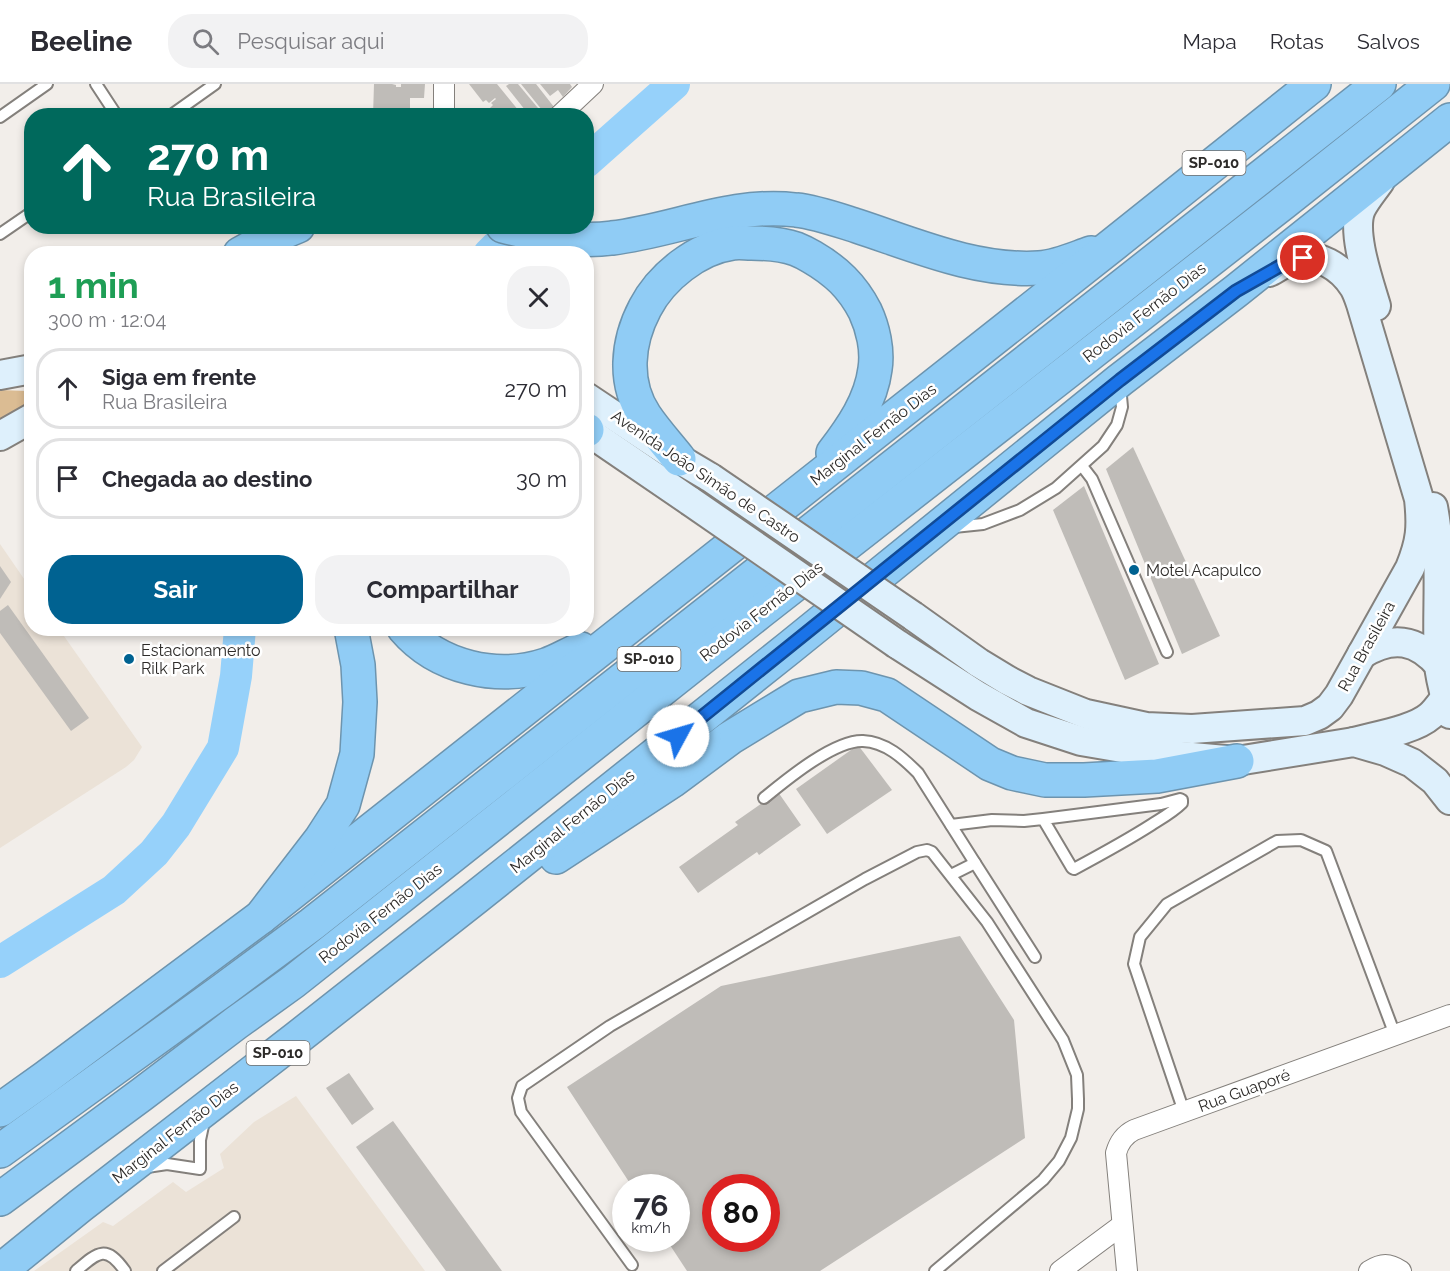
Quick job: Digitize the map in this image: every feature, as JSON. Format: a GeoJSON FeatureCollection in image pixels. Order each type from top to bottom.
{"type":"FeatureCollection","features":[{"type":"Feature","properties":{"kind":"highway","name":"Marginal Fernão Dias"},"geometry":{"type":"LineString","coordinates":[[261,917],[1314,84]]}},
{"type":"Feature","properties":{"kind":"highway","name":"Rodovia Fernão Dias"},"geometry":{"type":"LineString","coordinates":[[0,1151],[312,924],[1379,84]]}},
{"type":"Feature","properties":{"kind":"highway","name":"Rodovia Fernão Dias"},"geometry":{"type":"LineString","coordinates":[[0,1199],[293,982],[1433,84]]}},
{"type":"Feature","properties":{"kind":"highway","name":"Marginal Fernão Dias"},"geometry":{"type":"LineString","coordinates":[[0,1271],[124,1171],[475,898],[1120,380],[1236,291],[1450,120]]}},
{"type":"Feature","properties":{"kind":"highway"},"geometry":{"type":"LineString","coordinates":[[1120,380],[1283,203]]}},
{"type":"Feature","properties":{"kind":"highway"},"geometry":{"type":"LineString","coordinates":[[544,234],[570,239],[610,238],[742,210],[777,209],[796,210],[836,219],[942,254],[1011,268],[1040,268],[1063,263],[1115,243]]}},
{"type":"Feature","properties":{"kind":"highway"},"geometry":{"type":"LineString","coordinates":[[254,246],[279,234]]}},
{"type":"Feature","properties":{"kind":"highway"},"geometry":{"type":"LineString","coordinates":[[679,459],[645,416],[634,396],[630,373],[630,350],[637,324],[651,297],[673,272],[687,262],[709,250],[732,243],[769,243],[797,249],[844,279],[860,301],[871,324],[875,369],[868,396],[860,414],[811,482]]}},
{"type":"Feature","properties":{"kind":"highway"},"geometry":{"type":"LineString","coordinates":[[410,636],[430,652],[453,663],[508,673],[548,665],[634,623]]}},
{"type":"Feature","properties":{"kind":"highway"},"geometry":{"type":"LineString","coordinates":[[0,1110],[261,917],[321,839],[343,805],[357,754],[360,702],[358,665],[353,636]]}},
{"type":"Feature","properties":{"kind":"highway"},"geometry":{"type":"LineString","coordinates":[[475,898],[499,894],[672,782],[730,738],[799,696],[836,687],[861,688],[887,695],[990,764],[1012,773],[1046,780],[1157,776],[1237,761]]}},
{"type":"Feature","properties":{"kind":"highway"},"geometry":{"type":"LineString","coordinates":[[0,1248],[27,1228],[80,1206]]}},
{"type":"Feature","properties":{"kind":"main road"},"geometry":{"type":"LineString","coordinates":[[1237,761],[1354,742],[1419,723],[1448,706],[1440,666],[1438,531],[1434,508],[1369,282],[1358,229],[1360,210],[1390,167]]}},
{"type":"Feature","properties":{"kind":"main road","name":"Rua Brasileira"},"geometry":{"type":"LineString","coordinates":[[914,616],[979,663],[1028,691],[1086,714],[1146,727],[1211,728],[1305,721],[1330,707],[1349,680],[1410,568],[1417,551],[1421,525],[1419,499],[1361,304],[1354,287],[1340,270],[1321,260],[1295,259],[1236,291]]}},
{"type":"Feature","properties":{"kind":"main road"},"geometry":{"type":"LineString","coordinates":[[0,375],[24,370]]}},
{"type":"Feature","properties":{"kind":"main road","name":"Avenida João Simão de Castro"},"geometry":{"type":"LineString","coordinates":[[594,402],[711,478],[914,616]]}},
{"type":"Feature","properties":{"kind":"main road"},"geometry":{"type":"LineString","coordinates":[[0,436],[24,423]]}},
{"type":"Feature","properties":{"kind":"main road","name":"Avenida João Simão de Castro"},"geometry":{"type":"LineString","coordinates":[[594,435],[897,644],[978,696],[1026,723],[1081,741],[1158,754],[1237,761]]}},
{"type":"Feature","properties":{"kind":"main road"},"geometry":{"type":"LineString","coordinates":[[1362,654],[1375,646],[1389,642],[1404,643],[1418,647],[1440,666]]}},
{"type":"Feature","properties":{"kind":"main road"},"geometry":{"type":"LineString","coordinates":[[1354,742],[1385,751],[1412,764],[1435,781],[1450,800]]}},
{"type":"Feature","properties":{"kind":"street"},"geometry":{"type":"LineString","coordinates":[[444,84],[444,108]]}},
{"type":"Feature","properties":{"kind":"street"},"geometry":{"type":"LineString","coordinates":[[568,108],[593,84]]}},
{"type":"Feature","properties":{"kind":"street","name":"Rua Guaporé"},"geometry":{"type":"LineString","coordinates":[[1127,1271],[1116,1153],[1123,1138],[1129,1133],[1450,1014]]}},
{"type":"Feature","properties":{"kind":"street"},"geometry":{"type":"LineString","coordinates":[[1060,1271],[1122,1225]]}},
{"type":"Feature","properties":{"kind":"street"},"geometry":{"type":"LineString","coordinates":[[1369,1271],[1391,1264],[1401,1271]]}},
{"type":"Feature","properties":{"kind":"lane"},"geometry":{"type":"LineString","coordinates":[[0,117],[47,84]]}},
{"type":"Feature","properties":{"kind":"lane"},"geometry":{"type":"LineString","coordinates":[[96,84],[112,108]]}},
{"type":"Feature","properties":{"kind":"lane"},"geometry":{"type":"LineString","coordinates":[[181,108],[215,84]]}},
{"type":"Feature","properties":{"kind":"lane"},"geometry":{"type":"LineString","coordinates":[[0,234],[24,218]]}},
{"type":"Feature","properties":{"kind":"lane"},"geometry":{"type":"LineString","coordinates":[[936,529],[983,524],[1020,510],[1056,488],[1103,446],[1117,425],[1122,407],[1120,380]]}},
{"type":"Feature","properties":{"kind":"lane"},"geometry":{"type":"LineString","coordinates":[[1082,466],[1092,479],[1167,652]]}},
{"type":"Feature","properties":{"kind":"lane"},"geometry":{"type":"LineString","coordinates":[[764,798],[787,780],[843,745],[862,741],[892,750],[918,773],[1035,957]]}},
{"type":"Feature","properties":{"kind":"lane"},"geometry":{"type":"LineString","coordinates":[[951,825],[992,820],[1043,819],[1161,804],[1180,798],[1182,800],[1182,803],[1167,815],[1074,869],[1043,819]]}},
{"type":"Feature","properties":{"kind":"lane"},"geometry":{"type":"LineString","coordinates":[[1184,1112],[1134,964],[1140,937],[1167,904],[1277,841],[1300,840],[1326,851],[1395,1035]]}},
{"type":"Feature","properties":{"kind":"lane"},"geometry":{"type":"LineString","coordinates":[[632,1265],[521,1112],[518,1098],[522,1086],[610,1026],[864,879],[917,852],[927,850],[932,852],[987,922],[1063,1040],[1077,1075],[1078,1099],[1071,1138],[1059,1161],[1043,1180],[935,1271]]}},
{"type":"Feature","properties":{"kind":"lane"},"geometry":{"type":"LineString","coordinates":[[951,875],[975,863]]}},
{"type":"Feature","properties":{"kind":"lane"},"geometry":{"type":"LineString","coordinates":[[124,1171],[167,1164],[200,1169],[200,1140],[208,1106]]}},
{"type":"Feature","properties":{"kind":"lane"},"geometry":{"type":"LineString","coordinates":[[163,1271],[234,1217]]}},
{"type":"Feature","properties":{"kind":"lane"},"geometry":{"type":"LineString","coordinates":[[76,1271],[102,1252],[109,1253],[125,1271]]}},
{"type":"Feature","properties":{"kind":"shaded area"},"geometry":{"type":"Polygon","coordinates":[[[0,390],[24,391],[24,410],[0,424],[0,390]]]}},
{"type":"Feature","properties":{"kind":"shaded area"},"geometry":{"type":"Polygon","coordinates":[[[0,544],[24,579],[24,636],[64,636],[142,747],[134,760],[126,767],[0,848],[0,544]]]}},
{"type":"Feature","properties":{"kind":"shaded area"},"geometry":{"type":"Polygon","coordinates":[[[296,1096],[425,1271],[34,1271],[103,1222],[113,1226],[173,1182],[186,1192],[224,1168],[220,1154],[254,1122],[296,1096]]]}},
{"type":"Feature","properties":{"kind":"building"},"geometry":{"type":"Polygon","coordinates":[[[374,84],[392,84],[401,87],[401,84],[425,84],[424,98],[410,98],[410,108],[373,108],[374,84]]]}},
{"type":"Feature","properties":{"kind":"building"},"geometry":{"type":"Polygon","coordinates":[[[469,84],[497,84],[516,108],[490,108],[495,98],[489,103],[486,100],[483,102],[469,84]]]}},
{"type":"Feature","properties":{"kind":"building"},"geometry":{"type":"Polygon","coordinates":[[[518,84],[538,108],[523,108],[506,86],[518,84]]]}},
{"type":"Feature","properties":{"kind":"building"},"geometry":{"type":"Polygon","coordinates":[[[521,84],[536,84],[554,107],[540,108],[521,84]]]}},
{"type":"Feature","properties":{"kind":"building"},"geometry":{"type":"Polygon","coordinates":[[[540,84],[570,84],[572,87],[563,97],[558,90],[550,96],[540,84]]]}},
{"type":"Feature","properties":{"kind":"building"},"geometry":{"type":"Polygon","coordinates":[[[1133,447],[1220,636],[1182,654],[1106,469],[1133,447]]]}},
{"type":"Feature","properties":{"kind":"building"},"geometry":{"type":"Polygon","coordinates":[[[1084,486],[1159,664],[1125,680],[1053,510],[1084,486]]]}},
{"type":"Feature","properties":{"kind":"building"},"geometry":{"type":"Polygon","coordinates":[[[0,566],[11,582],[0,599],[0,566]]]}},
{"type":"Feature","properties":{"kind":"building"},"geometry":{"type":"Polygon","coordinates":[[[8,605],[24,627],[24,636],[30,636],[89,718],[71,731],[0,633],[0,611],[8,605]]]}},
{"type":"Feature","properties":{"kind":"building"},"geometry":{"type":"Polygon","coordinates":[[[858,745],[892,790],[827,834],[796,789],[858,745]]]}},
{"type":"Feature","properties":{"kind":"building"},"geometry":{"type":"Polygon","coordinates":[[[778,792],[801,825],[759,855],[757,852],[698,893],[679,867],[738,825],[735,822],[778,792]]]}},
{"type":"Feature","properties":{"kind":"building"},"geometry":{"type":"Polygon","coordinates":[[[960,936],[1014,1020],[1025,1138],[820,1271],[687,1271],[675,1252],[690,1252],[690,1174],[624,1174],[567,1087],[721,986],[960,936]]]}},
{"type":"Feature","properties":{"kind":"building"},"geometry":{"type":"Polygon","coordinates":[[[349,1073],[374,1109],[352,1125],[326,1088],[349,1073]]]}},
{"type":"Feature","properties":{"kind":"building"},"geometry":{"type":"Polygon","coordinates":[[[393,1121],[502,1271],[446,1271],[356,1147],[393,1121]]]}},
{"type":"Feature","properties":{"kind":"waterway"},"geometry":{"type":"LineString","coordinates":[[594,155],[674,84]]}},
{"type":"Feature","properties":{"kind":"waterway"},"geometry":{"type":"LineString","coordinates":[[497,246],[509,234]]}},
{"type":"Feature","properties":{"kind":"waterway"},"geometry":{"type":"LineString","coordinates":[[0,962],[114,890],[154,853],[176,825],[223,748],[236,676],[239,636]]}},
{"type":"Feature","properties":{"kind":"place","name":"Motel Acapulco"},"geometry":{"type":"Point","coordinates":[1134,570]}},
{"type":"Feature","properties":{"kind":"place","name":"Estacionamento Rilk Park"},"geometry":{"type":"Point","coordinates":[129,659]}},
{"type":"Feature","properties":{"kind":"route"},"geometry":{"type":"LineString","coordinates":[[678,736],[1120,380],[1203,316],[1236,291],[1287,262],[1303,258]]}}]}
